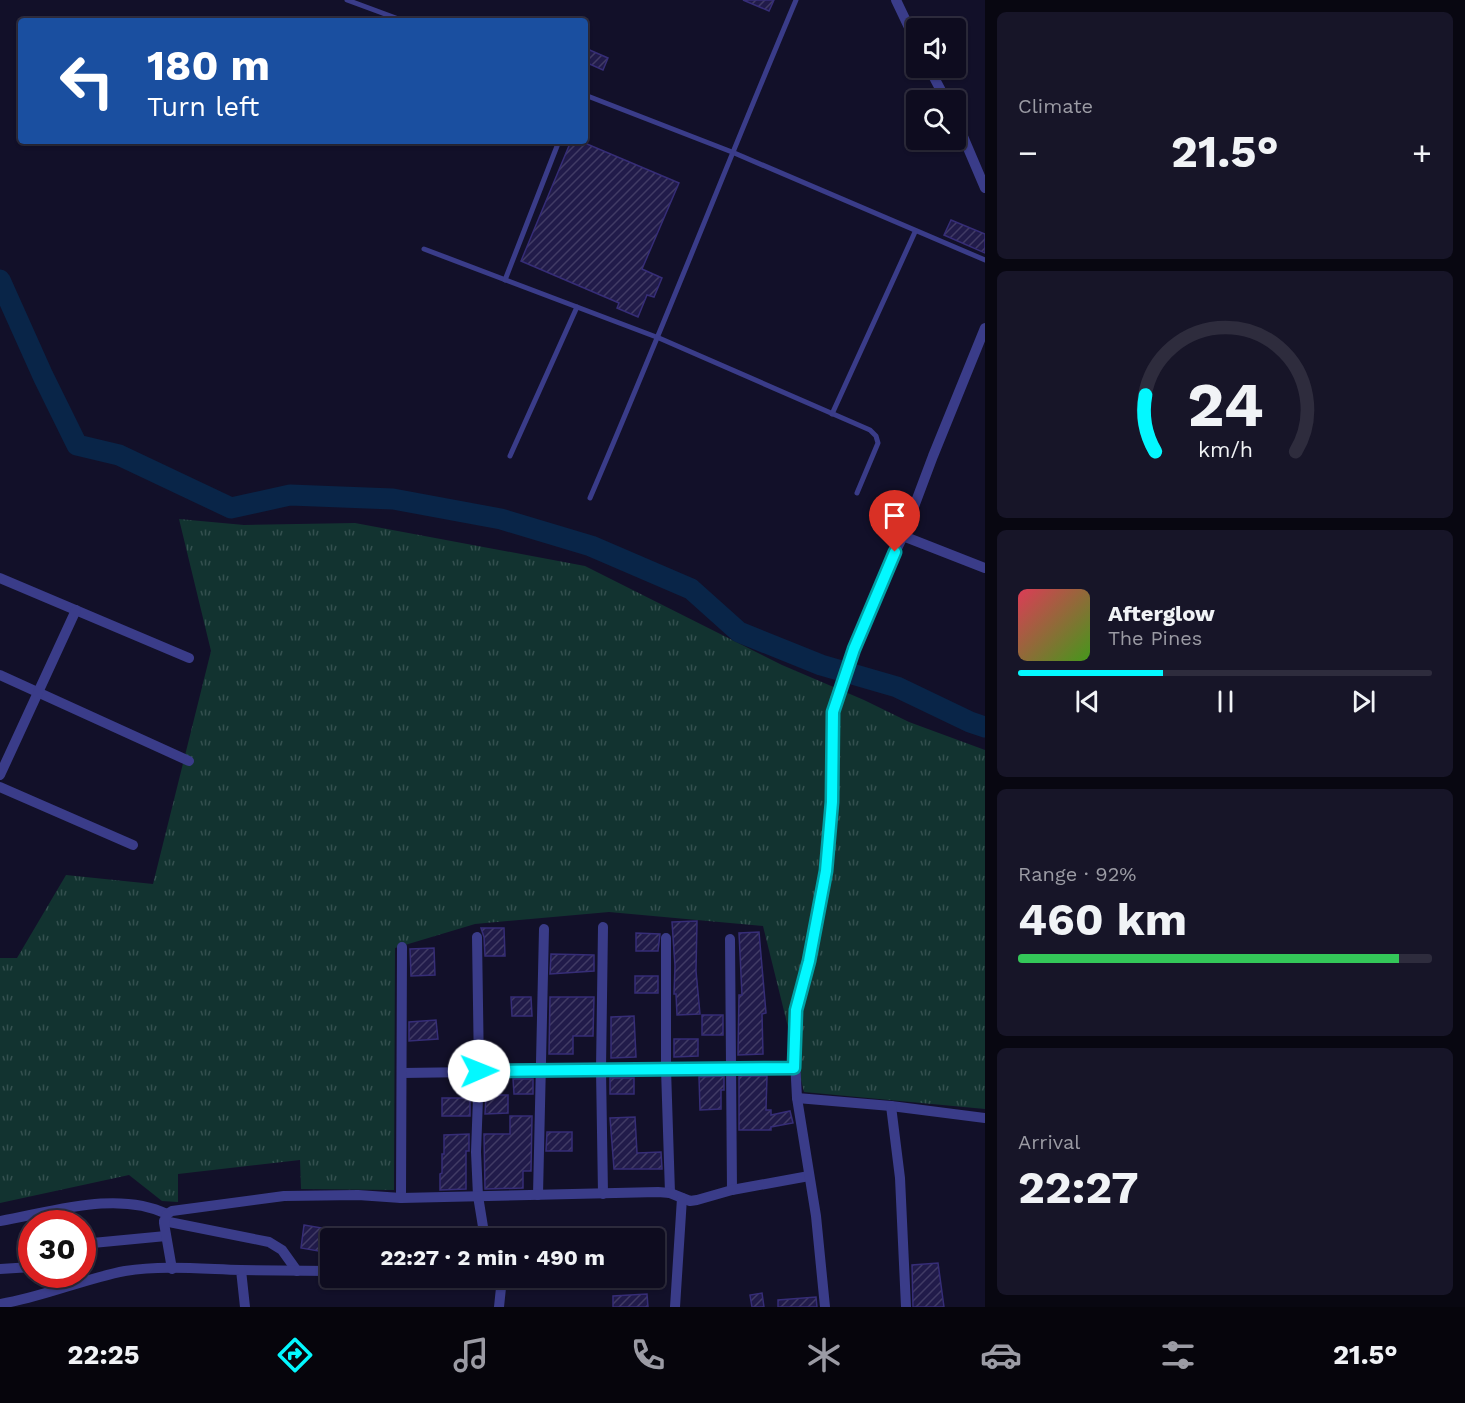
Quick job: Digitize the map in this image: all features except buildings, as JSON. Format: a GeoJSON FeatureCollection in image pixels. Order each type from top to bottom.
{"type":"FeatureCollection","features":[{"type":"Feature","properties":{"kind":"street"},"geometry":{"type":"LineString","coordinates":[[896,0],[906,21]]}},
{"type":"Feature","properties":{"kind":"street"},"geometry":{"type":"LineString","coordinates":[[966,143],[985,188]]}},
{"type":"Feature","properties":{"kind":"street"},"geometry":{"type":"LineString","coordinates":[[825,1307],[820,1245],[796,1098],[794,1068],[796,1010],[809,961],[826,871],[832,802],[833,712],[854,649],[903,536],[985,328]]}},
{"type":"Feature","properties":{"kind":"street"},"geometry":{"type":"LineString","coordinates":[[903,536],[985,568]]}},
{"type":"Feature","properties":{"kind":"street"},"geometry":{"type":"LineString","coordinates":[[0,578],[189,658]]}},
{"type":"Feature","properties":{"kind":"street"},"geometry":{"type":"LineString","coordinates":[[0,775],[76,610]]}},
{"type":"Feature","properties":{"kind":"street"},"geometry":{"type":"LineString","coordinates":[[0,675],[189,761]]}},
{"type":"Feature","properties":{"kind":"street"},"geometry":{"type":"LineString","coordinates":[[0,787],[134,845]]}},
{"type":"Feature","properties":{"kind":"street"},"geometry":{"type":"LineString","coordinates":[[603,927],[603,1194]]}},
{"type":"Feature","properties":{"kind":"street"},"geometry":{"type":"LineString","coordinates":[[538,1195],[544,929]]}},
{"type":"Feature","properties":{"kind":"street"},"geometry":{"type":"LineString","coordinates":[[477,937],[479,1071],[476,1139],[478,1196],[483,1228]]}},
{"type":"Feature","properties":{"kind":"street"},"geometry":{"type":"LineString","coordinates":[[666,938],[666,1069],[670,1193]]}},
{"type":"Feature","properties":{"kind":"street"},"geometry":{"type":"LineString","coordinates":[[730,939],[732,1190]]}},
{"type":"Feature","properties":{"kind":"street"},"geometry":{"type":"LineString","coordinates":[[401,1198],[402,947]]}},
{"type":"Feature","properties":{"kind":"street"},"geometry":{"type":"LineString","coordinates":[[402,1073],[794,1068]]}},
{"type":"Feature","properties":{"kind":"street"},"geometry":{"type":"LineString","coordinates":[[796,1098],[891,1106],[985,1118]]}},
{"type":"Feature","properties":{"kind":"street"},"geometry":{"type":"LineString","coordinates":[[891,1106],[900,1178],[906,1307]]}},
{"type":"Feature","properties":{"kind":"street"},"geometry":{"type":"LineString","coordinates":[[172,1269],[166,1236],[166,1217],[172,1211],[274,1197],[358,1195],[401,1198],[670,1193],[682,1198],[697,1200],[732,1190],[809,1176]]}},
{"type":"Feature","properties":{"kind":"street"},"geometry":{"type":"LineString","coordinates":[[675,1307],[682,1198]]}},
{"type":"Feature","properties":{"kind":"street"},"geometry":{"type":"LineString","coordinates":[[0,1221],[109,1202],[142,1204],[166,1217],[269,1242],[282,1250],[297,1271]]}},
{"type":"Feature","properties":{"kind":"street"},"geometry":{"type":"LineString","coordinates":[[96,1243],[166,1236]]}},
{"type":"Feature","properties":{"kind":"street"},"geometry":{"type":"LineString","coordinates":[[0,1269],[18,1268]]}},
{"type":"Feature","properties":{"kind":"street"},"geometry":{"type":"LineString","coordinates":[[2,1305],[139,1269],[320,1271]]}},
{"type":"Feature","properties":{"kind":"street"},"geometry":{"type":"LineString","coordinates":[[241,1270],[246,1307]]}},
{"type":"Feature","properties":{"kind":"street"},"geometry":{"type":"LineString","coordinates":[[499,1307],[501,1288]]}},
{"type":"Feature","properties":{"kind":"lane"},"geometry":{"type":"LineString","coordinates":[[347,0],[396,18]]}},
{"type":"Feature","properties":{"kind":"lane"},"geometry":{"type":"LineString","coordinates":[[590,498],[796,0]]}},
{"type":"Feature","properties":{"kind":"lane"},"geometry":{"type":"LineString","coordinates":[[588,96],[732,152],[985,260]]}},
{"type":"Feature","properties":{"kind":"lane"},"geometry":{"type":"LineString","coordinates":[[505,280],[558,144]]}},
{"type":"Feature","properties":{"kind":"lane"},"geometry":{"type":"LineString","coordinates":[[832,414],[915,232]]}},
{"type":"Feature","properties":{"kind":"lane"},"geometry":{"type":"LineString","coordinates":[[424,249],[658,338],[870,430],[876,436],[878,443],[856,493]]}},
{"type":"Feature","properties":{"kind":"lane"},"geometry":{"type":"LineString","coordinates":[[510,456],[577,307]]}},
{"type":"Feature","properties":{"kind":"green space"},"geometry":{"type":"Polygon","coordinates":[[[179,519],[244,525],[355,523],[585,566],[782,665],[909,722],[985,750],[985,1109],[804,1092],[763,926],[609,912],[475,924],[395,948],[394,1190],[301,1189],[300,1160],[178,1174],[178,1202],[162,1201],[129,1175],[0,1203],[0,958],[17,958],[66,875],[153,884],[211,651],[179,519]]]}},
{"type":"Feature","properties":{"kind":"waterway"},"geometry":{"type":"LineString","coordinates":[[0,280],[77,445],[119,455],[231,508],[290,495],[393,499],[501,519],[591,546],[691,589],[739,632],[821,665],[897,687],[985,727]]}},
{"type":"Feature","properties":{"kind":"route"},"geometry":{"type":"LineString","coordinates":[[479,1071],[794,1068],[796,1010],[809,961],[826,871],[832,802],[833,712],[854,649],[895,552]]}}]}
